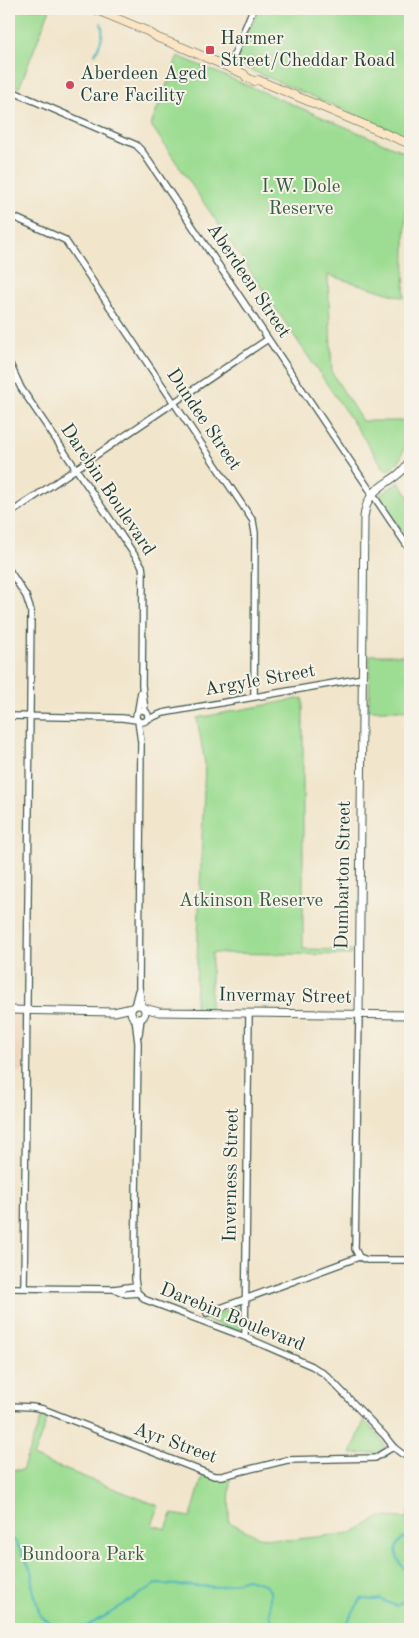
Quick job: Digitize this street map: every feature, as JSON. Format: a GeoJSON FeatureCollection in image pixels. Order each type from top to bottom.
{"type":"FeatureCollection","features":[{"type":"Feature","properties":{"kind":"main road"},"geometry":{"type":"LineString","coordinates":[[94,9],[147,31],[158,38],[229,66],[254,81],[258,80],[410,144]]}},
{"type":"Feature","properties":{"kind":"street"},"geometry":{"type":"LineString","coordinates":[[229,66],[253,9]]}},
{"type":"Feature","properties":{"kind":"street","name":"Aberdeen Street"},"geometry":{"type":"LineString","coordinates":[[9,90],[136,145],[142,151],[410,550]]}},
{"type":"Feature","properties":{"kind":"street","name":"Dundee Street"},"geometry":{"type":"LineString","coordinates":[[9,215],[65,240],[253,521],[255,533],[254,697]]}},
{"type":"Feature","properties":{"kind":"street"},"geometry":{"type":"LineString","coordinates":[[9,514],[268,339]]}},
{"type":"Feature","properties":{"kind":"street","name":"Darebin Boulevard"},"geometry":{"type":"LineString","coordinates":[[9,362],[17,380]]}},
{"type":"Feature","properties":{"kind":"street","name":"Darebin Boulevard"},"geometry":{"type":"LineString","coordinates":[[9,371],[17,380],[142,566],[142,685],[146,711]]}},
{"type":"Feature","properties":{"kind":"street"},"geometry":{"type":"LineString","coordinates":[[372,492],[401,472],[410,459]]}},
{"type":"Feature","properties":{"kind":"street","name":"Dumbarton Street"},"geometry":{"type":"LineString","coordinates":[[359,1257],[355,1249],[364,517],[372,492]]}},
{"type":"Feature","properties":{"kind":"street"},"geometry":{"type":"LineString","coordinates":[[9,570],[26,596],[31,611],[24,1288]]}},
{"type":"Feature","properties":{"kind":"street","name":"Argyle Street"},"geometry":{"type":"LineString","coordinates":[[146,720],[163,713],[363,678]]}},
{"type":"Feature","properties":{"kind":"street","name":"Darebin Boulevard"},"geometry":{"type":"LineString","coordinates":[[137,712],[142,685]]}},
{"type":"Feature","properties":{"kind":"street"},"geometry":{"type":"LineString","coordinates":[[9,716],[122,718],[141,722],[146,720],[148,715],[146,711],[137,712],[122,718]]}},
{"type":"Feature","properties":{"kind":"street","name":"Argyle Street"},"geometry":{"type":"LineString","coordinates":[[146,711],[163,713]]}},
{"type":"Feature","properties":{"kind":"street"},"geometry":{"type":"LineString","coordinates":[[137,712],[137,720]]}},
{"type":"Feature","properties":{"kind":"street","name":"Darebin Boulevard"},"geometry":{"type":"LineString","coordinates":[[137,720],[141,742],[135,1286],[138,1293],[146,1300],[245,1337],[319,1370],[385,1436],[392,1447],[410,1458]]}},
{"type":"Feature","properties":{"kind":"street","name":"Darebin Boulevard"},"geometry":{"type":"LineString","coordinates":[[141,742],[146,720]]}},
{"type":"Feature","properties":{"kind":"street","name":"Invermay Street"},"geometry":{"type":"LineString","coordinates":[[9,1010],[410,1016]]}},
{"type":"Feature","properties":{"kind":"street","name":"Inverness Street"},"geometry":{"type":"LineString","coordinates":[[245,1337],[249,1013]]}},
{"type":"Feature","properties":{"kind":"street"},"geometry":{"type":"LineString","coordinates":[[207,1313],[359,1257],[367,1260],[410,1260]]}},
{"type":"Feature","properties":{"kind":"street"},"geometry":{"type":"LineString","coordinates":[[9,1288],[114,1289],[135,1286]]}},
{"type":"Feature","properties":{"kind":"street"},"geometry":{"type":"LineString","coordinates":[[114,1289],[126,1294],[138,1293]]}},
{"type":"Feature","properties":{"kind":"street","name":"Ayr Street"},"geometry":{"type":"LineString","coordinates":[[9,1406],[43,1409],[214,1476],[222,1476],[287,1460],[375,1458],[392,1447]]}},
{"type":"Feature","properties":{"kind":"shaded area"},"geometry":{"type":"Polygon","coordinates":[[[9,1014],[24,1014],[23,1072],[9,1072],[9,1014]]]}},
{"type":"Feature","properties":{"kind":"green space"},"geometry":{"type":"Polygon","coordinates":[[[9,9],[50,9],[19,88],[9,83],[9,9]]]}},
{"type":"Feature","properties":{"kind":"green space"},"geometry":{"type":"Polygon","coordinates":[[[259,9],[410,9],[410,138],[234,63],[259,9]]]}},
{"type":"Feature","properties":{"kind":"green space","name":"I.W. Dole Reserve"},"geometry":{"type":"Polygon","coordinates":[[[178,56],[407,153],[404,298],[328,275],[332,373],[362,421],[404,421],[404,443],[401,456],[393,467],[386,471],[151,125],[178,56]]]}},
{"type":"Feature","properties":{"kind":"green space"},"geometry":{"type":"Polygon","coordinates":[[[399,482],[410,499],[410,543],[378,496],[399,482]]]}},
{"type":"Feature","properties":{"kind":"green space"},"geometry":{"type":"Polygon","coordinates":[[[370,655],[410,655],[410,710],[369,710],[370,655]]]}},
{"type":"Feature","properties":{"kind":"green space","name":"Atkinson Reserve"},"geometry":{"type":"Polygon","coordinates":[[[303,698],[303,949],[352,950],[351,955],[212,953],[210,1009],[195,1008],[205,764],[197,718],[303,698]]]}},
{"type":"Feature","properties":{"kind":"green space"},"geometry":{"type":"Polygon","coordinates":[[[241,1306],[240,1333],[203,1318],[241,1306]]]}},
{"type":"Feature","properties":{"kind":"green space","name":"Bundoora Park"},"geometry":{"type":"Polygon","coordinates":[[[43,1413],[49,1415],[33,1457],[159,1506],[152,1525],[166,1529],[172,1514],[191,1517],[203,1475],[217,1478],[230,1476],[229,1522],[259,1537],[289,1540],[351,1533],[381,1517],[408,1518],[408,1511],[410,1511],[410,1629],[9,1629],[9,1470],[22,1470],[43,1413]]]}},
{"type":"Feature","properties":{"kind":"green space"},"geometry":{"type":"Polygon","coordinates":[[[364,1421],[380,1438],[383,1447],[381,1451],[375,1453],[351,1454],[364,1421]]]}},
{"type":"Feature","properties":{"kind":"waterway"},"geometry":{"type":"LineString","coordinates":[[95,54],[102,35],[101,23]]}},
{"type":"Feature","properties":{"kind":"waterway"},"geometry":{"type":"LineString","coordinates":[[9,1536],[16,1542],[33,1574],[32,1585],[40,1615],[57,1629]]}},
{"type":"Feature","properties":{"kind":"waterway"},"geometry":{"type":"LineString","coordinates":[[410,1536],[399,1543],[396,1553],[401,1565],[410,1574]]}},
{"type":"Feature","properties":{"kind":"waterway"},"geometry":{"type":"LineString","coordinates":[[76,1629],[87,1626],[107,1615],[156,1584],[220,1587],[247,1579],[264,1584],[270,1591],[270,1615],[274,1629]]}},
{"type":"Feature","properties":{"kind":"waterway"},"geometry":{"type":"LineString","coordinates":[[343,1629],[361,1599],[380,1599],[396,1606],[410,1598]]}},
{"type":"Feature","properties":{"kind":"place","name":"Harmer Street/Cheddar Road"},"geometry":{"type":"Point","coordinates":[210,50]}},
{"type":"Feature","properties":{"kind":"place","name":"Aberdeen Aged Care Facility"},"geometry":{"type":"Point","coordinates":[70,85]}}]}
